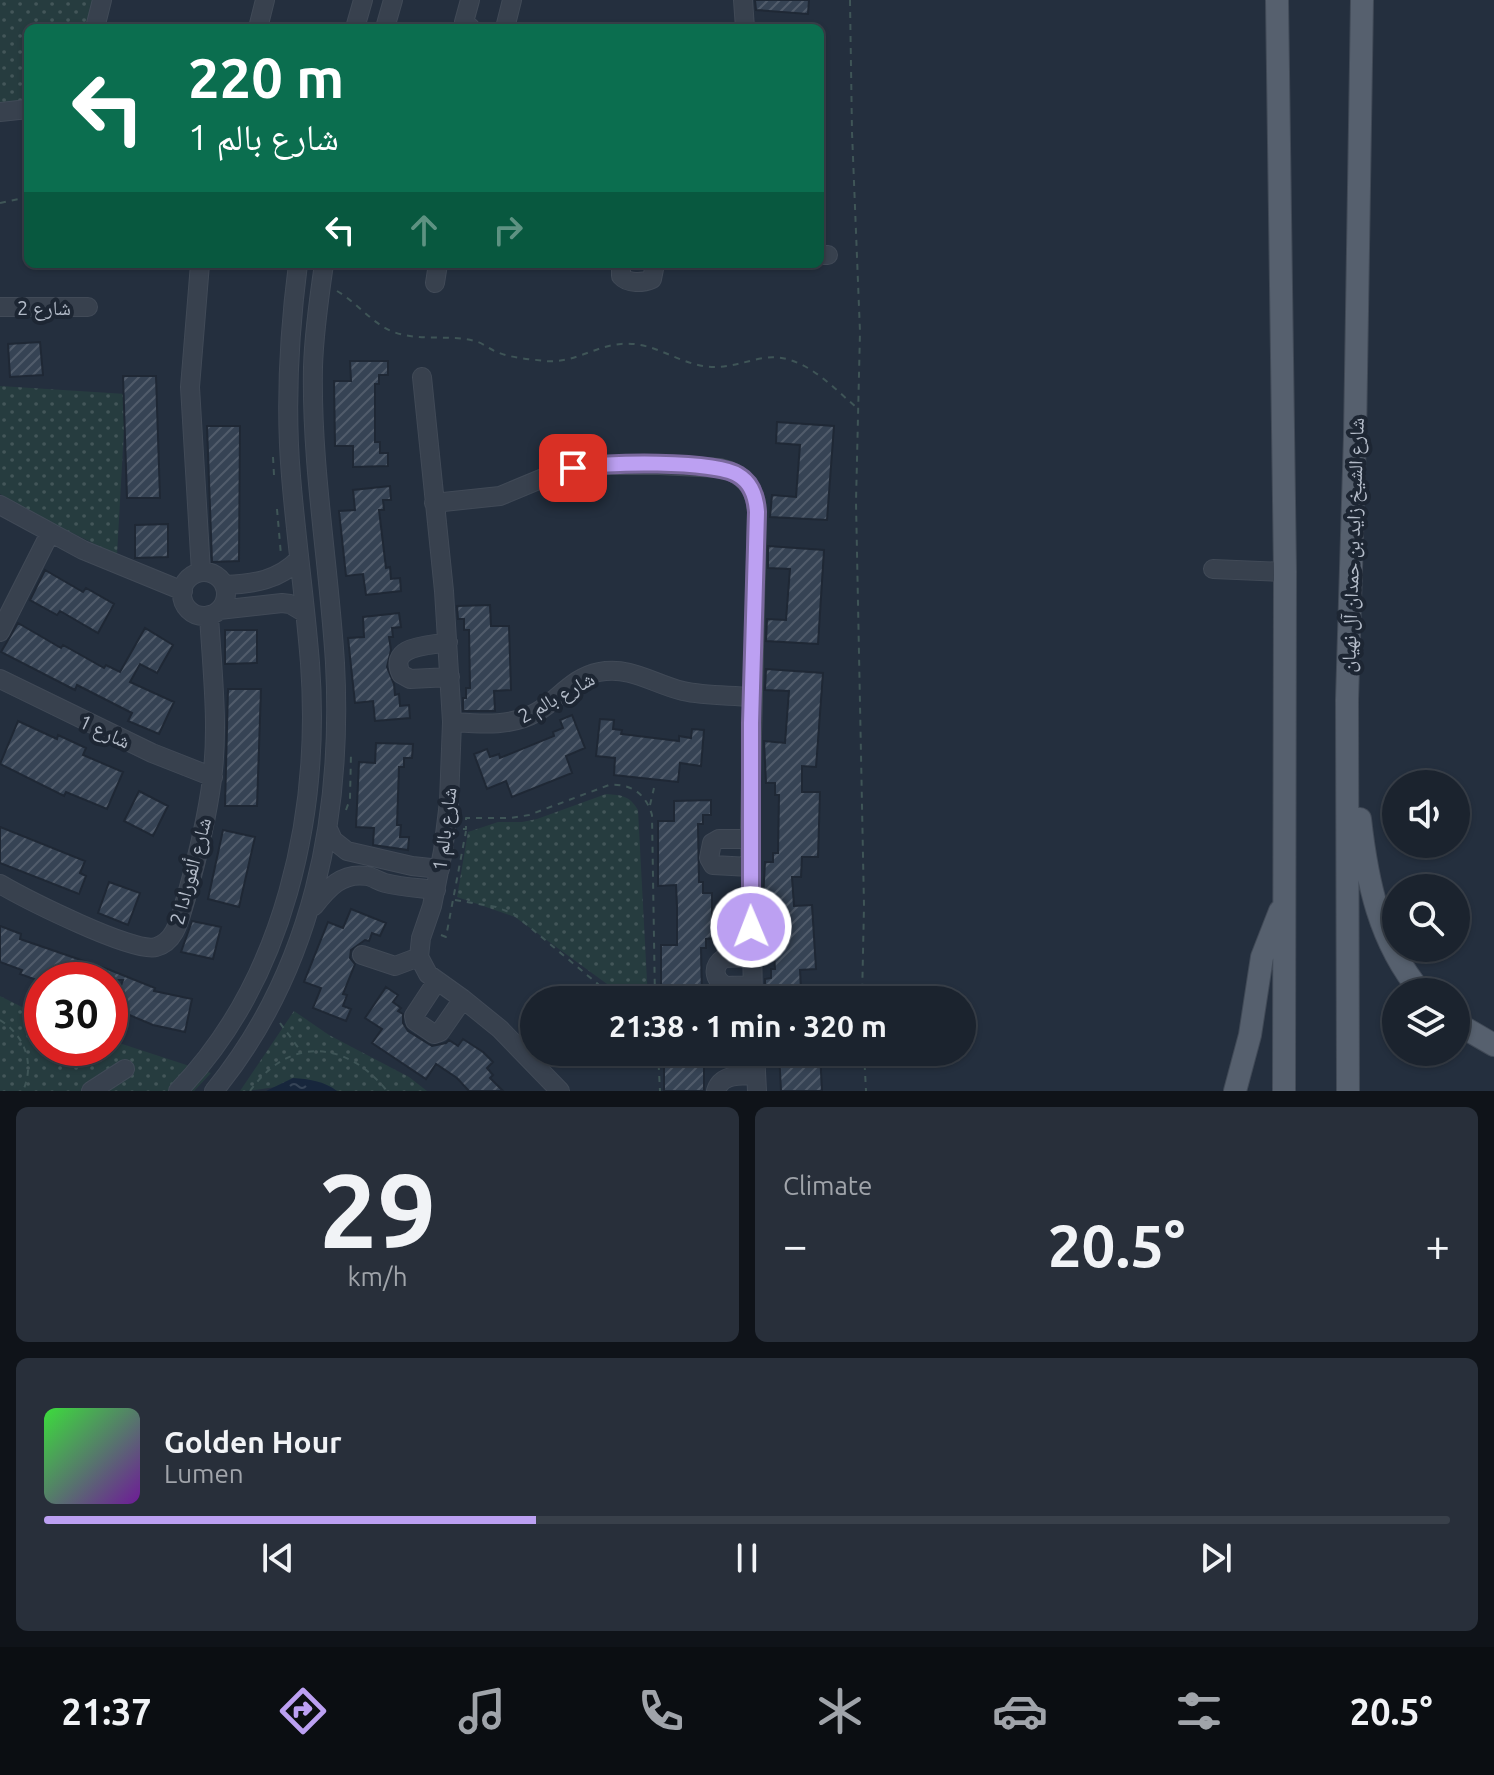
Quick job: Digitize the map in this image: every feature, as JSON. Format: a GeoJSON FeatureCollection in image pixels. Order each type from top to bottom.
{"type":"FeatureCollection","features":[{"type":"Feature","properties":{"kind":"main road"},"geometry":{"type":"LineString","coordinates":[[1277,0],[1285,572],[1284,1091]]}},
{"type":"Feature","properties":{"kind":"main road","name":"شارع الشيخ زايد بن حمدان آل نهيان"},"geometry":{"type":"LineString","coordinates":[[1348,1091],[1347,700],[1362,0]]}},
{"type":"Feature","properties":{"kind":"main road"},"geometry":{"type":"LineString","coordinates":[[1347,700],[1362,845],[1370,888],[1391,946],[1409,978]]}},
{"type":"Feature","properties":{"kind":"main road"},"geometry":{"type":"LineString","coordinates":[[1235,1091],[1250,1035],[1262,957],[1284,903]]}},
{"type":"Feature","properties":{"kind":"main road"},"geometry":{"type":"LineString","coordinates":[[1470,1031],[1494,1045]]}},
{"type":"Feature","properties":{"kind":"street"},"geometry":{"type":"LineString","coordinates":[[96,24],[102,0]]}},
{"type":"Feature","properties":{"kind":"street"},"geometry":{"type":"LineString","coordinates":[[259,24],[265,0]]}},
{"type":"Feature","properties":{"kind":"street"},"geometry":{"type":"LineString","coordinates":[[356,24],[363,0]]}},
{"type":"Feature","properties":{"kind":"street"},"geometry":{"type":"LineString","coordinates":[[377,24],[384,0]]}},
{"type":"Feature","properties":{"kind":"street"},"geometry":{"type":"LineString","coordinates":[[386,24],[393,0]]}},
{"type":"Feature","properties":{"kind":"street"},"geometry":{"type":"LineString","coordinates":[[466,24],[464,22],[470,0]]}},
{"type":"Feature","properties":{"kind":"street"},"geometry":{"type":"LineString","coordinates":[[743,0],[745,24]]}},
{"type":"Feature","properties":{"kind":"street"},"geometry":{"type":"LineString","coordinates":[[505,24],[506,1]]}},
{"type":"Feature","properties":{"kind":"street"},"geometry":{"type":"LineString","coordinates":[[0,112],[24,109]]}},
{"type":"Feature","properties":{"kind":"street"},"geometry":{"type":"LineString","coordinates":[[200,268],[190,387],[201,572]]}},
{"type":"Feature","properties":{"kind":"street"},"geometry":{"type":"LineString","coordinates":[[178,1091],[228,1028],[264,960],[286,900],[300,839],[311,708],[290,460],[290,343],[298,268]]}},
{"type":"Feature","properties":{"kind":"street"},"geometry":{"type":"LineString","coordinates":[[621,268],[621,276],[627,281],[652,279],[654,268]]}},
{"type":"Feature","properties":{"kind":"street"},"geometry":{"type":"LineString","coordinates":[[214,1091],[268,1013],[290,965],[310,911],[328,829],[336,755],[335,678],[313,393],[315,326],[322,273]]}},
{"type":"Feature","properties":{"kind":"street","name":"شارع 2"},"geometry":{"type":"LineString","coordinates":[[0,307],[88,307]]}},
{"type":"Feature","properties":{"kind":"street"},"geometry":{"type":"LineString","coordinates":[[290,343],[298,354],[299,383],[313,393]]}},
{"type":"Feature","properties":{"kind":"street","name":"شارع بالم 1"},"geometry":{"type":"LineString","coordinates":[[419,957],[421,938],[436,890],[446,828],[452,722],[448,642],[422,377]]}},
{"type":"Feature","properties":{"kind":"street"},"geometry":{"type":"LineString","coordinates":[[434,503],[500,496],[560,471],[598,464],[720,468],[740,475],[747,482],[756,501],[750,839],[753,986]]}},
{"type":"Feature","properties":{"kind":"street"},"geometry":{"type":"LineString","coordinates":[[0,505],[115,565],[183,591]]}},
{"type":"Feature","properties":{"kind":"street"},"geometry":{"type":"LineString","coordinates":[[0,632],[50,533]]}},
{"type":"Feature","properties":{"kind":"street"},"geometry":{"type":"LineString","coordinates":[[225,585],[271,579],[286,572],[299,559]]}},
{"type":"Feature","properties":{"kind":"street"},"geometry":{"type":"LineString","coordinates":[[1213,569],[1285,572]]}},
{"type":"Feature","properties":{"kind":"street"},"geometry":{"type":"LineString","coordinates":[[214,612],[225,601],[225,585],[215,574],[201,572],[189,578],[183,591],[185,604],[195,614],[214,612],[276,603],[290,604],[305,613]]}},
{"type":"Feature","properties":{"kind":"street"},"geometry":{"type":"LineString","coordinates":[[271,579],[276,603]]}},
{"type":"Feature","properties":{"kind":"street","name":"شارع ألفورادا 2"},"geometry":{"type":"LineString","coordinates":[[0,884],[136,947],[156,947],[166,943],[177,926],[192,878],[213,777],[214,612]]}},
{"type":"Feature","properties":{"kind":"street"},"geometry":{"type":"LineString","coordinates":[[448,642],[405,650],[398,666],[401,674],[410,679],[450,677]]}},
{"type":"Feature","properties":{"kind":"street","name":"شارع بالم 2"},"geometry":{"type":"LineString","coordinates":[[452,722],[493,724],[516,721],[538,712],[577,680],[615,670],[640,674],[686,691],[751,697]]}},
{"type":"Feature","properties":{"kind":"street","name":"شارع 1"},"geometry":{"type":"LineString","coordinates":[[0,679],[162,758],[213,777]]}},
{"type":"Feature","properties":{"kind":"street"},"geometry":{"type":"LineString","coordinates":[[328,829],[337,845],[359,854],[440,869]]}},
{"type":"Feature","properties":{"kind":"street"},"geometry":{"type":"LineString","coordinates":[[750,839],[719,839],[712,843],[709,858],[713,865],[750,867]]}},
{"type":"Feature","properties":{"kind":"street"},"geometry":{"type":"LineString","coordinates":[[354,877],[351,864],[359,854]]}},
{"type":"Feature","properties":{"kind":"street"},"geometry":{"type":"LineString","coordinates":[[383,882],[391,872],[386,860]]}},
{"type":"Feature","properties":{"kind":"street"},"geometry":{"type":"LineString","coordinates":[[310,911],[331,885],[354,877],[366,875],[383,882],[436,890]]}},
{"type":"Feature","properties":{"kind":"street"},"geometry":{"type":"LineString","coordinates":[[362,955],[395,966],[419,957],[428,974],[500,1029],[560,1091]]}},
{"type":"Feature","properties":{"kind":"street"},"geometry":{"type":"LineString","coordinates":[[726,986],[720,983],[715,973],[719,961],[752,957]]}},
{"type":"Feature","properties":{"kind":"street"},"geometry":{"type":"LineString","coordinates":[[232,1069],[275,975],[274,966],[264,960]]}},
{"type":"Feature","properties":{"kind":"street"},"geometry":{"type":"LineString","coordinates":[[437,981],[414,1016],[415,1021],[434,1034],[440,1032],[463,999]]}},
{"type":"Feature","properties":{"kind":"street"},"geometry":{"type":"LineString","coordinates":[[91,1091],[125,1069]]}},
{"type":"Feature","properties":{"kind":"street"},"geometry":{"type":"LineString","coordinates":[[716,1091],[717,1085],[725,1078],[757,1083]]}},
{"type":"Feature","properties":{"kind":"path"},"geometry":{"type":"LineString","coordinates":[[850,0],[860,332],[857,605],[864,906],[862,986]]}},
{"type":"Feature","properties":{"kind":"path"},"geometry":{"type":"LineString","coordinates":[[0,203],[24,198]]}},
{"type":"Feature","properties":{"kind":"path"},"geometry":{"type":"LineString","coordinates":[[322,273],[382,326],[402,334],[470,340],[502,354],[546,361],[570,359],[609,346],[631,343],[653,347],[687,363],[703,366],[734,366],[760,359],[783,358],[813,371],[857,408]]}},
{"type":"Feature","properties":{"kind":"path"},"geometry":{"type":"LineString","coordinates":[[446,828],[466,829],[466,818],[529,815],[609,785],[628,786],[644,797],[653,825],[655,986]]}},
{"type":"Feature","properties":{"kind":"path"},"geometry":{"type":"LineString","coordinates":[[649,806],[654,797],[654,788]]}},
{"type":"Feature","properties":{"kind":"path"},"geometry":{"type":"LineString","coordinates":[[455,900],[496,907],[514,914],[601,986]]}},
{"type":"Feature","properties":{"kind":"path"},"geometry":{"type":"LineString","coordinates":[[268,1013],[292,1037],[300,1051]]}},
{"type":"Feature","properties":{"kind":"path"},"geometry":{"type":"LineString","coordinates":[[0,1020],[13,1029],[26,1050],[28,1074],[23,1091]]}},
{"type":"Feature","properties":{"kind":"path"},"geometry":{"type":"LineString","coordinates":[[250,1091],[272,1065],[300,1051],[325,1051],[349,1059],[366,1070],[387,1091]]}},
{"type":"Feature","properties":{"kind":"path"},"geometry":{"type":"LineString","coordinates":[[659,1066],[660,1091]]}},
{"type":"Feature","properties":{"kind":"path"},"geometry":{"type":"LineString","coordinates":[[865,1066],[866,1091]]}},
{"type":"Feature","properties":{"kind":"green space"},"geometry":{"type":"Polygon","coordinates":[[[0,0],[95,0],[90,24],[24,24],[24,101],[0,103],[0,0]]]}},
{"type":"Feature","properties":{"kind":"green space"},"geometry":{"type":"Polygon","coordinates":[[[0,386],[126,394],[117,555],[0,494],[0,386]]]}},
{"type":"Feature","properties":{"kind":"green space"},"geometry":{"type":"Polygon","coordinates":[[[606,794],[625,797],[638,810],[647,986],[610,986],[515,917],[457,897],[468,832],[498,822],[537,819],[606,794]]]}},
{"type":"Feature","properties":{"kind":"green space"},"geometry":{"type":"Polygon","coordinates":[[[0,996],[24,1008],[24,1066],[128,1066],[128,1046],[211,1073],[194,1091],[0,1091],[0,996]]]}},
{"type":"Feature","properties":{"kind":"green space"},"geometry":{"type":"Polygon","coordinates":[[[294,1011],[329,1035],[409,1077],[427,1091],[337,1091],[328,1086],[304,1084],[240,1091],[294,1011]]]}},
{"type":"Feature","properties":{"kind":"water"},"geometry":{"type":"Polygon","coordinates":[[[293,1078],[316,1081],[337,1091],[266,1091],[293,1078]]]}},
{"type":"Feature","properties":{"kind":"building"},"geometry":{"type":"Polygon","coordinates":[[[755,0],[809,0],[808,14],[756,10],[755,0]]]}},
{"type":"Feature","properties":{"kind":"building"},"geometry":{"type":"Polygon","coordinates":[[[40,342],[43,375],[10,377],[8,344],[40,342]]]}},
{"type":"Feature","properties":{"kind":"building"},"geometry":{"type":"Polygon","coordinates":[[[350,361],[388,361],[388,375],[379,375],[379,384],[375,384],[375,442],[380,442],[380,453],[388,453],[388,466],[353,467],[353,446],[335,446],[334,381],[351,381],[350,361]]]}},
{"type":"Feature","properties":{"kind":"building"},"geometry":{"type":"Polygon","coordinates":[[[123,376],[156,376],[160,498],[127,498],[123,376]]]}},
{"type":"Feature","properties":{"kind":"building"},"geometry":{"type":"Polygon","coordinates":[[[777,422],[834,426],[827,520],[770,517],[772,495],[796,497],[800,445],[776,443],[777,422]]]}},
{"type":"Feature","properties":{"kind":"building"},"geometry":{"type":"Polygon","coordinates":[[[207,426],[240,426],[239,561],[212,562],[207,426]]]}},
{"type":"Feature","properties":{"kind":"building"},"geometry":{"type":"Polygon","coordinates":[[[390,486],[391,500],[383,500],[384,510],[379,510],[386,568],[390,567],[391,579],[400,578],[401,591],[366,595],[363,574],[346,576],[339,511],[355,510],[353,490],[390,486]]]}},
{"type":"Feature","properties":{"kind":"building"},"geometry":{"type":"Polygon","coordinates":[[[168,524],[168,557],[135,558],[135,525],[168,524]]]}},
{"type":"Feature","properties":{"kind":"building"},"geometry":{"type":"Polygon","coordinates":[[[768,546],[824,550],[818,644],[766,641],[767,619],[786,620],[790,569],[768,568],[768,546]]]}},
{"type":"Feature","properties":{"kind":"building"},"geometry":{"type":"Polygon","coordinates":[[[45,570],[83,592],[86,588],[114,604],[98,633],[60,611],[57,615],[30,600],[45,570]]]}},
{"type":"Feature","properties":{"kind":"building"},"geometry":{"type":"Polygon","coordinates":[[[490,605],[491,626],[509,626],[511,690],[494,691],[495,711],[463,711],[466,688],[470,688],[469,630],[464,630],[464,619],[458,619],[457,606],[490,605]]]}},
{"type":"Feature","properties":{"kind":"building"},"geometry":{"type":"Polygon","coordinates":[[[399,613],[401,627],[392,628],[387,667],[395,695],[399,694],[400,706],[409,705],[410,718],[375,721],[373,701],[355,703],[348,638],[364,637],[363,617],[399,613]]]}},
{"type":"Feature","properties":{"kind":"building"},"geometry":{"type":"Polygon","coordinates":[[[18,623],[61,648],[63,645],[104,668],[106,665],[120,672],[145,628],[173,645],[157,673],[140,664],[130,682],[174,702],[159,734],[128,721],[132,713],[77,685],[75,690],[1,652],[18,623]]]}},
{"type":"Feature","properties":{"kind":"building"},"geometry":{"type":"Polygon","coordinates":[[[225,630],[257,630],[257,663],[225,664],[225,630]]]}},
{"type":"Feature","properties":{"kind":"building"},"geometry":{"type":"Polygon","coordinates":[[[766,669],[823,673],[816,767],[802,766],[802,792],[820,792],[818,857],[802,857],[801,877],[792,877],[794,906],[812,905],[816,969],[800,970],[801,986],[765,986],[765,979],[771,978],[771,969],[775,969],[771,911],[767,911],[766,900],[763,900],[765,862],[773,862],[773,853],[778,853],[779,795],[775,795],[775,783],[766,783],[764,741],[785,743],[789,691],[765,690],[766,669]]]}},
{"type":"Feature","properties":{"kind":"building"},"geometry":{"type":"Polygon","coordinates":[[[228,689],[261,689],[257,806],[225,806],[228,689]]]}},
{"type":"Feature","properties":{"kind":"building"},"geometry":{"type":"Polygon","coordinates":[[[572,715],[585,748],[566,756],[572,773],[512,797],[506,781],[487,789],[474,754],[487,749],[490,757],[499,754],[500,758],[554,736],[553,732],[563,728],[560,720],[572,715]]]}},
{"type":"Feature","properties":{"kind":"building"},"geometry":{"type":"Polygon","coordinates":[[[600,719],[614,720],[613,729],[622,730],[621,734],[679,741],[679,736],[691,738],[692,729],[704,730],[701,766],[680,763],[678,782],[614,775],[615,758],[596,756],[600,719]]]}},
{"type":"Feature","properties":{"kind":"building"},"geometry":{"type":"Polygon","coordinates":[[[18,721],[86,748],[83,755],[123,772],[107,809],[66,792],[64,796],[0,764],[18,721]]]}},
{"type":"Feature","properties":{"kind":"building"},"geometry":{"type":"Polygon","coordinates":[[[376,743],[413,744],[412,758],[404,758],[404,767],[399,767],[397,825],[401,825],[400,837],[409,837],[408,850],[373,845],[374,828],[356,827],[359,762],[375,763],[376,743]]]}},
{"type":"Feature","properties":{"kind":"building"},"geometry":{"type":"Polygon","coordinates":[[[139,791],[168,806],[153,836],[124,821],[139,791]]]}},
{"type":"Feature","properties":{"kind":"building"},"geometry":{"type":"Polygon","coordinates":[[[711,800],[711,815],[703,815],[703,824],[698,824],[699,882],[703,882],[703,893],[712,893],[714,924],[714,938],[706,939],[706,948],[701,948],[702,986],[661,986],[661,945],[677,945],[677,906],[676,885],[658,886],[658,821],[674,821],[674,801],[711,800]]]}},
{"type":"Feature","properties":{"kind":"building"},"geometry":{"type":"Polygon","coordinates":[[[0,827],[85,861],[80,873],[86,876],[79,894],[0,863],[0,827]]]}},
{"type":"Feature","properties":{"kind":"building"},"geometry":{"type":"Polygon","coordinates":[[[223,830],[255,837],[239,907],[208,899],[223,830]]]}},
{"type":"Feature","properties":{"kind":"building"},"geometry":{"type":"Polygon","coordinates":[[[109,882],[140,893],[128,925],[98,913],[109,882]]]}},
{"type":"Feature","properties":{"kind":"building"},"geometry":{"type":"Polygon","coordinates":[[[351,909],[386,923],[380,936],[372,933],[369,941],[365,940],[351,950],[350,958],[355,964],[343,994],[347,995],[343,1006],[351,1009],[346,1021],[313,1008],[321,988],[304,982],[328,922],[343,928],[351,909]]]}},
{"type":"Feature","properties":{"kind":"building"},"geometry":{"type":"Polygon","coordinates":[[[192,921],[221,927],[213,959],[181,952],[192,921]]]}},
{"type":"Feature","properties":{"kind":"building"},"geometry":{"type":"Polygon","coordinates":[[[0,926],[21,934],[20,939],[87,962],[24,962],[24,975],[20,974],[22,970],[0,962],[0,926]]]}},
{"type":"Feature","properties":{"kind":"building"},"geometry":{"type":"Polygon","coordinates":[[[128,977],[155,988],[154,991],[192,999],[185,1032],[153,1025],[128,1014],[128,977]]]}},
{"type":"Feature","properties":{"kind":"building"},"geometry":{"type":"Polygon","coordinates":[[[386,987],[398,995],[393,1002],[401,1008],[398,1011],[403,1014],[403,1023],[408,1031],[432,1046],[449,1040],[458,1046],[463,1039],[493,1062],[487,1068],[493,1075],[490,1078],[503,1091],[469,1091],[457,1078],[436,1064],[426,1079],[372,1043],[382,1029],[365,1018],[386,987]]]}},
{"type":"Feature","properties":{"kind":"building"},"geometry":{"type":"Polygon","coordinates":[[[664,1066],[704,1066],[704,1091],[664,1091],[664,1066]]]}},
{"type":"Feature","properties":{"kind":"building"},"geometry":{"type":"Polygon","coordinates":[[[780,1066],[821,1066],[822,1091],[781,1091],[780,1066]]]}},
{"type":"Feature","properties":{"kind":"route"},"geometry":{"type":"LineString","coordinates":[[573,468],[598,464],[720,468],[740,475],[753,491],[757,512],[751,723],[751,927]]}}]}
